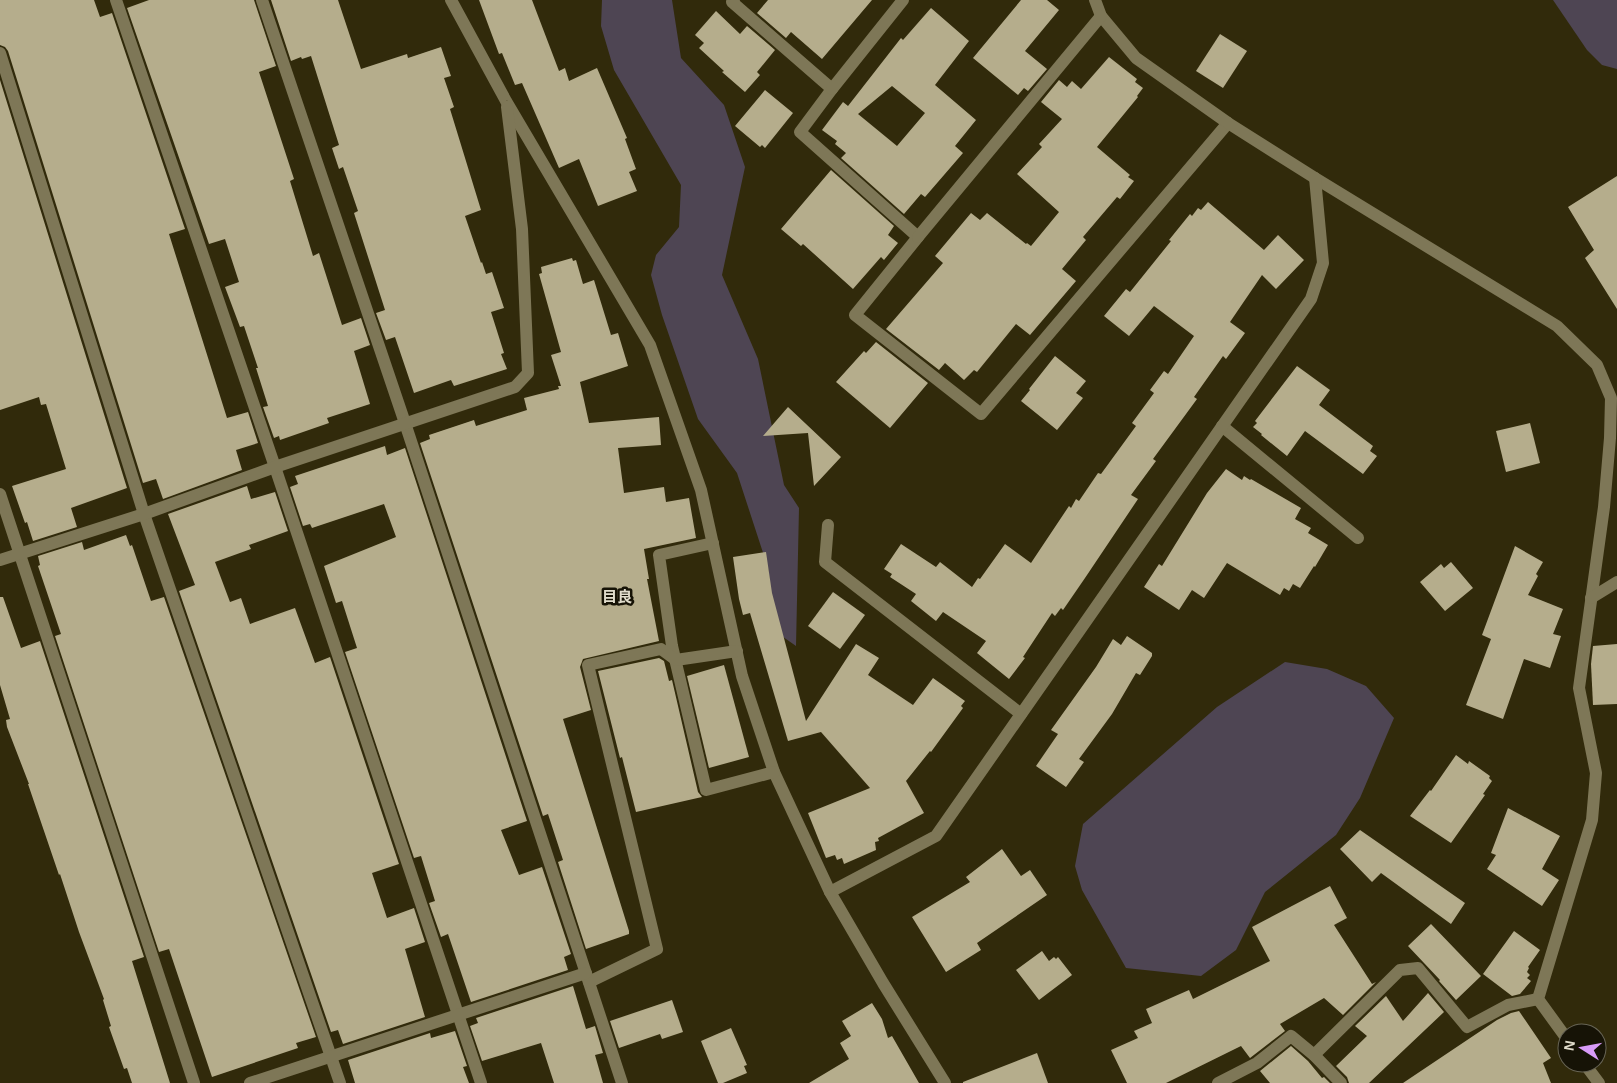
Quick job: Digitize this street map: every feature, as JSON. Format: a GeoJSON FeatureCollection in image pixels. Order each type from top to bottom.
{"type":"FeatureCollection","features":[{"type":"Feature","properties":{"kind":"street"},"geometry":{"type":"LineString","coordinates":[[116,0],[275,467],[481,1083]]}},
{"type":"Feature","properties":{"kind":"street"},"geometry":{"type":"LineString","coordinates":[[262,0],[405,422],[622,1083]]}},
{"type":"Feature","properties":{"kind":"street"},"geometry":{"type":"LineString","coordinates":[[451,0],[506,100],[650,345],[701,490],[742,676],[774,772],[830,892],[883,983],[945,1083]]}},
{"type":"Feature","properties":{"kind":"street"},"geometry":{"type":"LineString","coordinates":[[734,0],[732,2],[832,89]]}},
{"type":"Feature","properties":{"kind":"street"},"geometry":{"type":"LineString","coordinates":[[903,0],[800,132],[918,237]]}},
{"type":"Feature","properties":{"kind":"street"},"geometry":{"type":"LineString","coordinates":[[1095,0],[1101,16],[1136,58],[1228,123],[1557,326],[1598,365],[1611,398],[1610,438],[1604,507],[1579,688],[1596,773],[1592,820],[1538,999]]}},
{"type":"Feature","properties":{"kind":"street"},"geometry":{"type":"LineString","coordinates":[[1101,16],[855,315],[981,414],[1228,123]]}},
{"type":"Feature","properties":{"kind":"street"},"geometry":{"type":"LineString","coordinates":[[0,53],[144,514],[340,1083]]}},
{"type":"Feature","properties":{"kind":"street"},"geometry":{"type":"LineString","coordinates":[[0,560],[144,514],[405,422],[515,387],[528,373],[522,229],[506,100]]}},
{"type":"Feature","properties":{"kind":"street"},"geometry":{"type":"LineString","coordinates":[[830,892],[936,836],[1311,299],[1323,263],[1315,178]]}},
{"type":"Feature","properties":{"kind":"street"},"geometry":{"type":"LineString","coordinates":[[1222,426],[1358,538]]}},
{"type":"Feature","properties":{"kind":"street"},"geometry":{"type":"LineString","coordinates":[[0,494],[194,1083]]}},
{"type":"Feature","properties":{"kind":"street"},"geometry":{"type":"LineString","coordinates":[[828,525],[825,562],[1021,714]]}},
{"type":"Feature","properties":{"kind":"street"},"geometry":{"type":"LineString","coordinates":[[713,543],[659,555],[672,646],[706,790],[774,772]]}},
{"type":"Feature","properties":{"kind":"street"},"geometry":{"type":"LineString","coordinates":[[1591,598],[1617,582]]}},
{"type":"Feature","properties":{"kind":"street"},"geometry":{"type":"LineString","coordinates":[[250,1083],[459,1016],[588,978],[657,949],[588,665],[661,649],[676,660],[737,650]]}},
{"type":"Feature","properties":{"kind":"street"},"geometry":{"type":"LineString","coordinates":[[1314,1055],[1400,970],[1418,968],[1467,1027],[1508,1005],[1538,999]]}},
{"type":"Feature","properties":{"kind":"street"},"geometry":{"type":"LineString","coordinates":[[1538,999],[1557,1025]]}},
{"type":"Feature","properties":{"kind":"street"},"geometry":{"type":"LineString","coordinates":[[1218,1083],[1258,1063],[1291,1036],[1314,1055],[1341,1083]]}},
{"type":"Feature","properties":{"kind":"shaded area"},"geometry":{"type":"Polygon","coordinates":[[[602,0],[672,0],[681,58],[724,105],[745,167],[722,275],[758,359],[784,485],[799,508],[796,646],[776,632],[768,568],[737,473],[698,419],[662,315],[651,275],[656,255],[679,227],[681,185],[614,70],[601,26],[602,0]]]}},
{"type":"Feature","properties":{"kind":"shaded area"},"geometry":{"type":"Polygon","coordinates":[[[1553,0],[1617,0],[1617,69],[1602,65],[1587,50],[1553,0]]]}},
{"type":"Feature","properties":{"kind":"shaded area"},"geometry":{"type":"Polygon","coordinates":[[[1285,662],[1327,669],[1366,686],[1394,718],[1360,798],[1336,835],[1265,892],[1236,950],[1201,976],[1126,968],[1082,890],[1075,866],[1083,824],[1217,707],[1285,662]]]}},
{"type":"Feature","properties":{"kind":"building"},"geometry":{"type":"Polygon","coordinates":[[[0,0],[94,0],[100,17],[112,13],[185,229],[169,234],[227,418],[248,412],[258,443],[236,450],[242,470],[163,499],[156,479],[143,483],[8,51],[0,45],[0,0]]]}},
{"type":"Feature","properties":{"kind":"building"},"geometry":{"type":"Polygon","coordinates":[[[149,0],[254,0],[276,66],[259,72],[294,179],[290,181],[313,256],[319,253],[342,325],[361,318],[370,345],[354,351],[370,404],[327,418],[329,423],[280,440],[279,436],[274,438],[263,407],[268,406],[256,368],[258,368],[244,326],[240,327],[225,287],[239,282],[225,239],[209,244],[127,8],[149,0]]]}},
{"type":"Feature","properties":{"kind":"building"},"geometry":{"type":"Polygon","coordinates":[[[271,0],[338,0],[361,69],[407,54],[408,58],[441,47],[451,76],[444,78],[454,107],[450,109],[481,210],[465,216],[481,263],[486,274],[492,272],[504,308],[491,312],[504,353],[501,354],[507,369],[454,386],[451,380],[414,393],[395,337],[386,340],[376,313],[385,310],[354,213],[358,211],[343,167],[339,169],[332,148],[339,145],[311,56],[291,61],[271,0]]]}},
{"type":"Feature","properties":{"kind":"building"},"geometry":{"type":"Polygon","coordinates":[[[479,0],[532,0],[559,71],[565,68],[569,81],[597,68],[627,138],[625,139],[636,169],[629,172],[637,191],[598,206],[579,159],[559,168],[522,83],[515,85],[502,53],[499,54],[479,0]]]}},
{"type":"Feature","properties":{"kind":"building"},"geometry":{"type":"Polygon","coordinates":[[[768,0],[872,0],[822,59],[791,32],[786,38],[757,13],[768,0]]]}},
{"type":"Feature","properties":{"kind":"building"},"geometry":{"type":"Polygon","coordinates":[[[1021,0],[1047,0],[1059,10],[1025,51],[1047,69],[1028,91],[1024,88],[1018,95],[973,58],[1021,0]]]}},
{"type":"Feature","properties":{"kind":"building"},"geometry":{"type":"Polygon","coordinates":[[[931,8],[969,41],[935,85],[976,120],[955,146],[963,153],[925,197],[921,194],[904,214],[841,158],[846,153],[835,144],[837,141],[822,130],[843,102],[848,106],[901,38],[903,40],[931,8]],[[892,86],[858,114],[897,146],[925,113],[892,86]]]}},
{"type":"Feature","properties":{"kind":"building"},"geometry":{"type":"Polygon","coordinates":[[[716,11],[740,34],[747,26],[775,50],[757,72],[760,75],[745,92],[699,48],[704,43],[695,35],[716,11]]]}},
{"type":"Feature","properties":{"kind":"building"},"geometry":{"type":"Polygon","coordinates":[[[1220,34],[1247,51],[1223,88],[1196,71],[1220,34]]]}},
{"type":"Feature","properties":{"kind":"building"},"geometry":{"type":"Polygon","coordinates":[[[1109,57],[1137,79],[1135,82],[1143,88],[1138,97],[1097,147],[1130,175],[1128,177],[1134,181],[1120,199],[1117,197],[1083,237],[1086,240],[1062,269],[1076,281],[1030,335],[1016,324],[977,372],[974,370],[964,380],[945,363],[939,370],[886,329],[943,263],[935,256],[971,213],[980,220],[987,213],[1031,246],[1059,212],[1017,174],[1042,147],[1039,144],[1062,119],[1041,102],[1059,80],[1067,87],[1072,81],[1081,89],[1109,57]]]}},
{"type":"Feature","properties":{"kind":"building"},"geometry":{"type":"Polygon","coordinates":[[[0,80],[127,488],[71,508],[77,527],[33,541],[12,486],[66,469],[46,404],[41,405],[39,397],[0,410],[0,80]]]}},
{"type":"Feature","properties":{"kind":"building"},"geometry":{"type":"Polygon","coordinates":[[[765,90],[793,113],[765,148],[762,145],[760,147],[735,126],[765,90]]]}},
{"type":"Feature","properties":{"kind":"building"},"geometry":{"type":"Polygon","coordinates":[[[831,170],[894,226],[888,235],[898,243],[884,260],[881,257],[853,289],[803,244],[801,246],[781,229],[831,170]]]}},
{"type":"Feature","properties":{"kind":"building"},"geometry":{"type":"Polygon","coordinates":[[[1617,176],[1617,309],[1585,258],[1594,250],[1568,207],[1617,176]]]}},
{"type":"Feature","properties":{"kind":"building"},"geometry":{"type":"Polygon","coordinates":[[[1208,202],[1264,250],[1278,235],[1304,260],[1276,289],[1262,275],[1230,322],[1245,333],[1226,359],[1223,356],[1194,397],[1197,399],[1153,459],[1156,461],[1131,495],[1138,499],[1063,610],[1061,608],[1055,616],[1052,613],[1023,657],[1025,658],[1009,679],[977,653],[986,641],[943,612],[936,621],[911,601],[916,594],[890,577],[892,574],[884,569],[901,544],[936,567],[940,562],[972,587],[1005,544],[1031,563],[1069,506],[1071,508],[1076,499],[1079,501],[1098,473],[1101,474],[1136,426],[1132,423],[1154,393],[1150,390],[1164,371],[1168,374],[1194,336],[1154,306],[1129,336],[1104,316],[1126,289],[1130,292],[1190,214],[1192,216],[1198,208],[1201,210],[1208,202]]]}},
{"type":"Feature","properties":{"kind":"building"},"geometry":{"type":"Polygon","coordinates":[[[572,258],[573,261],[576,260],[583,284],[594,280],[611,335],[618,333],[628,366],[580,382],[589,423],[659,417],[661,445],[618,448],[624,493],[664,487],[666,502],[689,498],[696,538],[644,549],[649,579],[647,579],[659,641],[583,659],[580,667],[591,710],[563,719],[629,931],[629,934],[586,949],[558,862],[563,860],[548,814],[543,816],[420,443],[430,439],[429,435],[474,420],[476,426],[527,410],[524,398],[559,389],[558,386],[561,386],[551,355],[561,352],[539,274],[542,273],[541,267],[572,258]]]}},
{"type":"Feature","properties":{"kind":"building"},"geometry":{"type":"Polygon","coordinates":[[[876,342],[928,383],[890,428],[836,382],[864,351],[866,353],[876,342]]]}},
{"type":"Feature","properties":{"kind":"building"},"geometry":{"type":"Polygon","coordinates":[[[1055,356],[1086,381],[1076,393],[1083,398],[1057,430],[1021,401],[1055,356]]]}},
{"type":"Feature","properties":{"kind":"building"},"geometry":{"type":"Polygon","coordinates":[[[1297,366],[1330,390],[1319,405],[1373,446],[1370,451],[1377,456],[1363,474],[1305,431],[1287,456],[1253,427],[1257,423],[1255,421],[1297,366]]]}},
{"type":"Feature","properties":{"kind":"building"},"geometry":{"type":"Polygon","coordinates":[[[788,407],[841,457],[814,486],[808,433],[763,436],[788,407]]]}},
{"type":"Feature","properties":{"kind":"building"},"geometry":{"type":"Polygon","coordinates":[[[1530,423],[1540,463],[1506,472],[1496,431],[1530,423]]]}},
{"type":"Feature","properties":{"kind":"building"},"geometry":{"type":"Polygon","coordinates":[[[385,446],[387,455],[405,448],[527,821],[501,830],[519,875],[542,867],[571,954],[564,957],[568,970],[471,1002],[448,934],[441,937],[429,903],[435,901],[421,856],[414,858],[345,652],[357,648],[342,601],[336,603],[324,566],[396,537],[384,504],[312,528],[310,524],[303,526],[290,487],[298,484],[295,476],[385,446]]]}},
{"type":"Feature","properties":{"kind":"building"},"geometry":{"type":"Polygon","coordinates":[[[1226,469],[1242,480],[1244,476],[1251,479],[1301,508],[1295,519],[1311,528],[1308,533],[1328,545],[1300,588],[1293,584],[1289,591],[1284,588],[1280,595],[1227,563],[1204,598],[1192,590],[1179,610],[1144,587],[1159,564],[1162,566],[1207,493],[1226,469]]]}},
{"type":"Feature","properties":{"kind":"building"},"geometry":{"type":"Polygon","coordinates":[[[247,486],[251,499],[275,492],[288,531],[249,545],[251,549],[215,562],[230,602],[241,598],[250,624],[295,608],[315,663],[330,657],[399,864],[372,873],[387,918],[414,908],[425,942],[405,949],[425,1017],[343,1044],[338,1030],[331,1032],[179,591],[195,585],[168,514],[247,486]]]}},
{"type":"Feature","properties":{"kind":"building"},"geometry":{"type":"Polygon","coordinates":[[[126,535],[130,546],[132,545],[151,601],[164,597],[316,1037],[296,1043],[298,1048],[212,1077],[169,949],[159,952],[55,636],[61,634],[38,566],[40,565],[38,556],[82,542],[84,550],[126,535]]]}},
{"type":"Feature","properties":{"kind":"building"},"geometry":{"type":"Polygon","coordinates":[[[1515,546],[1543,562],[1528,595],[1563,609],[1553,634],[1561,636],[1550,668],[1524,659],[1503,719],[1466,705],[1491,639],[1482,635],[1515,546]]]}},
{"type":"Feature","properties":{"kind":"building"},"geometry":{"type":"Polygon","coordinates":[[[766,552],[772,593],[806,721],[856,644],[879,658],[868,675],[913,705],[933,678],[965,701],[961,706],[963,708],[931,752],[906,781],[924,813],[878,838],[879,841],[875,842],[876,850],[844,864],[842,858],[837,860],[835,855],[826,858],[808,813],[870,788],[821,732],[788,741],[750,613],[743,615],[733,557],[766,552]]]}},
{"type":"Feature","properties":{"kind":"building"},"geometry":{"type":"Polygon","coordinates":[[[1451,562],[1473,588],[1445,611],[1420,582],[1441,564],[1444,568],[1451,562]]]}},
{"type":"Feature","properties":{"kind":"building"},"geometry":{"type":"Polygon","coordinates":[[[833,592],[865,615],[840,649],[808,626],[833,592]]]}},
{"type":"Feature","properties":{"kind":"building"},"geometry":{"type":"Polygon","coordinates":[[[0,597],[3,597],[21,648],[40,641],[144,957],[132,961],[170,1083],[132,1083],[127,1068],[124,1069],[109,1027],[111,1026],[104,999],[59,875],[29,784],[7,727],[6,720],[10,719],[0,685],[0,597]]]}},
{"type":"Feature","properties":{"kind":"building"},"geometry":{"type":"Polygon","coordinates":[[[1127,636],[1152,653],[1152,656],[1140,675],[1136,673],[1112,714],[1079,759],[1084,762],[1066,787],[1036,766],[1058,734],[1051,730],[1096,667],[1113,639],[1121,645],[1127,636]]]}},
{"type":"Feature","properties":{"kind":"building"},"geometry":{"type":"Polygon","coordinates":[[[1617,644],[1617,704],[1593,705],[1591,664],[1593,646],[1617,644]]]}},
{"type":"Feature","properties":{"kind":"building"},"geometry":{"type":"Polygon","coordinates":[[[659,658],[664,661],[669,681],[672,680],[698,792],[702,797],[636,812],[598,671],[659,658]]]}},
{"type":"Feature","properties":{"kind":"building"},"geometry":{"type":"Polygon","coordinates":[[[724,665],[749,757],[709,768],[687,676],[724,665]]]}},
{"type":"Feature","properties":{"kind":"building"},"geometry":{"type":"Polygon","coordinates":[[[1456,755],[1468,764],[1469,761],[1490,776],[1489,778],[1492,781],[1483,794],[1485,795],[1451,843],[1410,816],[1431,791],[1456,755]]]}},
{"type":"Feature","properties":{"kind":"building"},"geometry":{"type":"Polygon","coordinates":[[[1508,808],[1560,836],[1542,869],[1559,880],[1542,906],[1487,869],[1496,855],[1491,853],[1508,808]]]}},
{"type":"Feature","properties":{"kind":"building"},"geometry":{"type":"Polygon","coordinates":[[[1360,830],[1465,903],[1451,924],[1381,873],[1372,882],[1340,849],[1360,830]]]}},
{"type":"Feature","properties":{"kind":"building"},"geometry":{"type":"Polygon","coordinates":[[[1002,849],[1021,876],[1030,870],[1047,895],[977,943],[981,950],[946,972],[912,917],[970,882],[966,877],[1002,849]]]}},
{"type":"Feature","properties":{"kind":"building"},"geometry":{"type":"Polygon","coordinates":[[[1330,886],[1347,918],[1334,925],[1372,984],[1376,982],[1343,1015],[1324,998],[1280,1024],[1285,1031],[1250,1058],[1241,1046],[1166,1083],[1127,1083],[1111,1050],[1138,1038],[1134,1031],[1152,1023],[1146,1009],[1189,990],[1193,999],[1270,961],[1252,927],[1330,886]]]}},
{"type":"Feature","properties":{"kind":"building"},"geometry":{"type":"Polygon","coordinates":[[[1431,924],[1481,976],[1456,1000],[1408,946],[1431,924]]]}},
{"type":"Feature","properties":{"kind":"building"},"geometry":{"type":"Polygon","coordinates":[[[1514,931],[1540,950],[1528,967],[1527,972],[1530,975],[1527,978],[1531,981],[1520,994],[1512,996],[1483,974],[1514,931]]]}},
{"type":"Feature","properties":{"kind":"building"},"geometry":{"type":"Polygon","coordinates":[[[1042,951],[1049,961],[1054,957],[1056,959],[1058,957],[1072,975],[1039,1000],[1016,970],[1042,951]]]}},
{"type":"Feature","properties":{"kind":"building"},"geometry":{"type":"Polygon","coordinates":[[[573,986],[586,1029],[595,1026],[603,1053],[595,1055],[603,1083],[554,1083],[541,1043],[482,1061],[470,1026],[478,1023],[476,1018],[573,986]]]}},
{"type":"Feature","properties":{"kind":"building"},"geometry":{"type":"Polygon","coordinates":[[[1428,993],[1444,1012],[1369,1083],[1349,1083],[1347,1077],[1336,1066],[1367,1036],[1355,1026],[1386,996],[1403,1021],[1428,993]]]}},
{"type":"Feature","properties":{"kind":"building"},"geometry":{"type":"Polygon","coordinates":[[[672,1000],[683,1032],[662,1039],[660,1034],[619,1048],[610,1021],[672,1000]]]}},
{"type":"Feature","properties":{"kind":"building"},"geometry":{"type":"Polygon","coordinates":[[[872,1003],[882,1019],[888,1038],[892,1036],[919,1083],[809,1083],[849,1059],[840,1043],[851,1036],[842,1021],[872,1003]]]}},
{"type":"Feature","properties":{"kind":"building"},"geometry":{"type":"Polygon","coordinates":[[[1519,1011],[1551,1058],[1543,1063],[1551,1083],[1403,1083],[1497,1020],[1519,1011]]]}},
{"type":"Feature","properties":{"kind":"building"},"geometry":{"type":"Polygon","coordinates":[[[731,1028],[747,1065],[744,1066],[747,1073],[723,1083],[718,1083],[701,1041],[731,1028]]]}},
{"type":"Feature","properties":{"kind":"building"},"geometry":{"type":"Polygon","coordinates":[[[455,1031],[467,1066],[463,1067],[469,1083],[355,1083],[348,1060],[430,1033],[431,1038],[455,1031]]]}},
{"type":"Feature","properties":{"kind":"building"},"geometry":{"type":"Polygon","coordinates":[[[1291,1046],[1308,1061],[1322,1078],[1324,1077],[1330,1083],[1270,1083],[1260,1071],[1291,1046]]]}},
{"type":"Feature","properties":{"kind":"building"},"geometry":{"type":"Polygon","coordinates":[[[1037,1053],[1048,1083],[963,1083],[963,1082],[1037,1053]]]}},
{"type":"Feature","properties":{"kind":"district","name":"目良"},"geometry":{"type":"Point","coordinates":[617,596]}}]}
